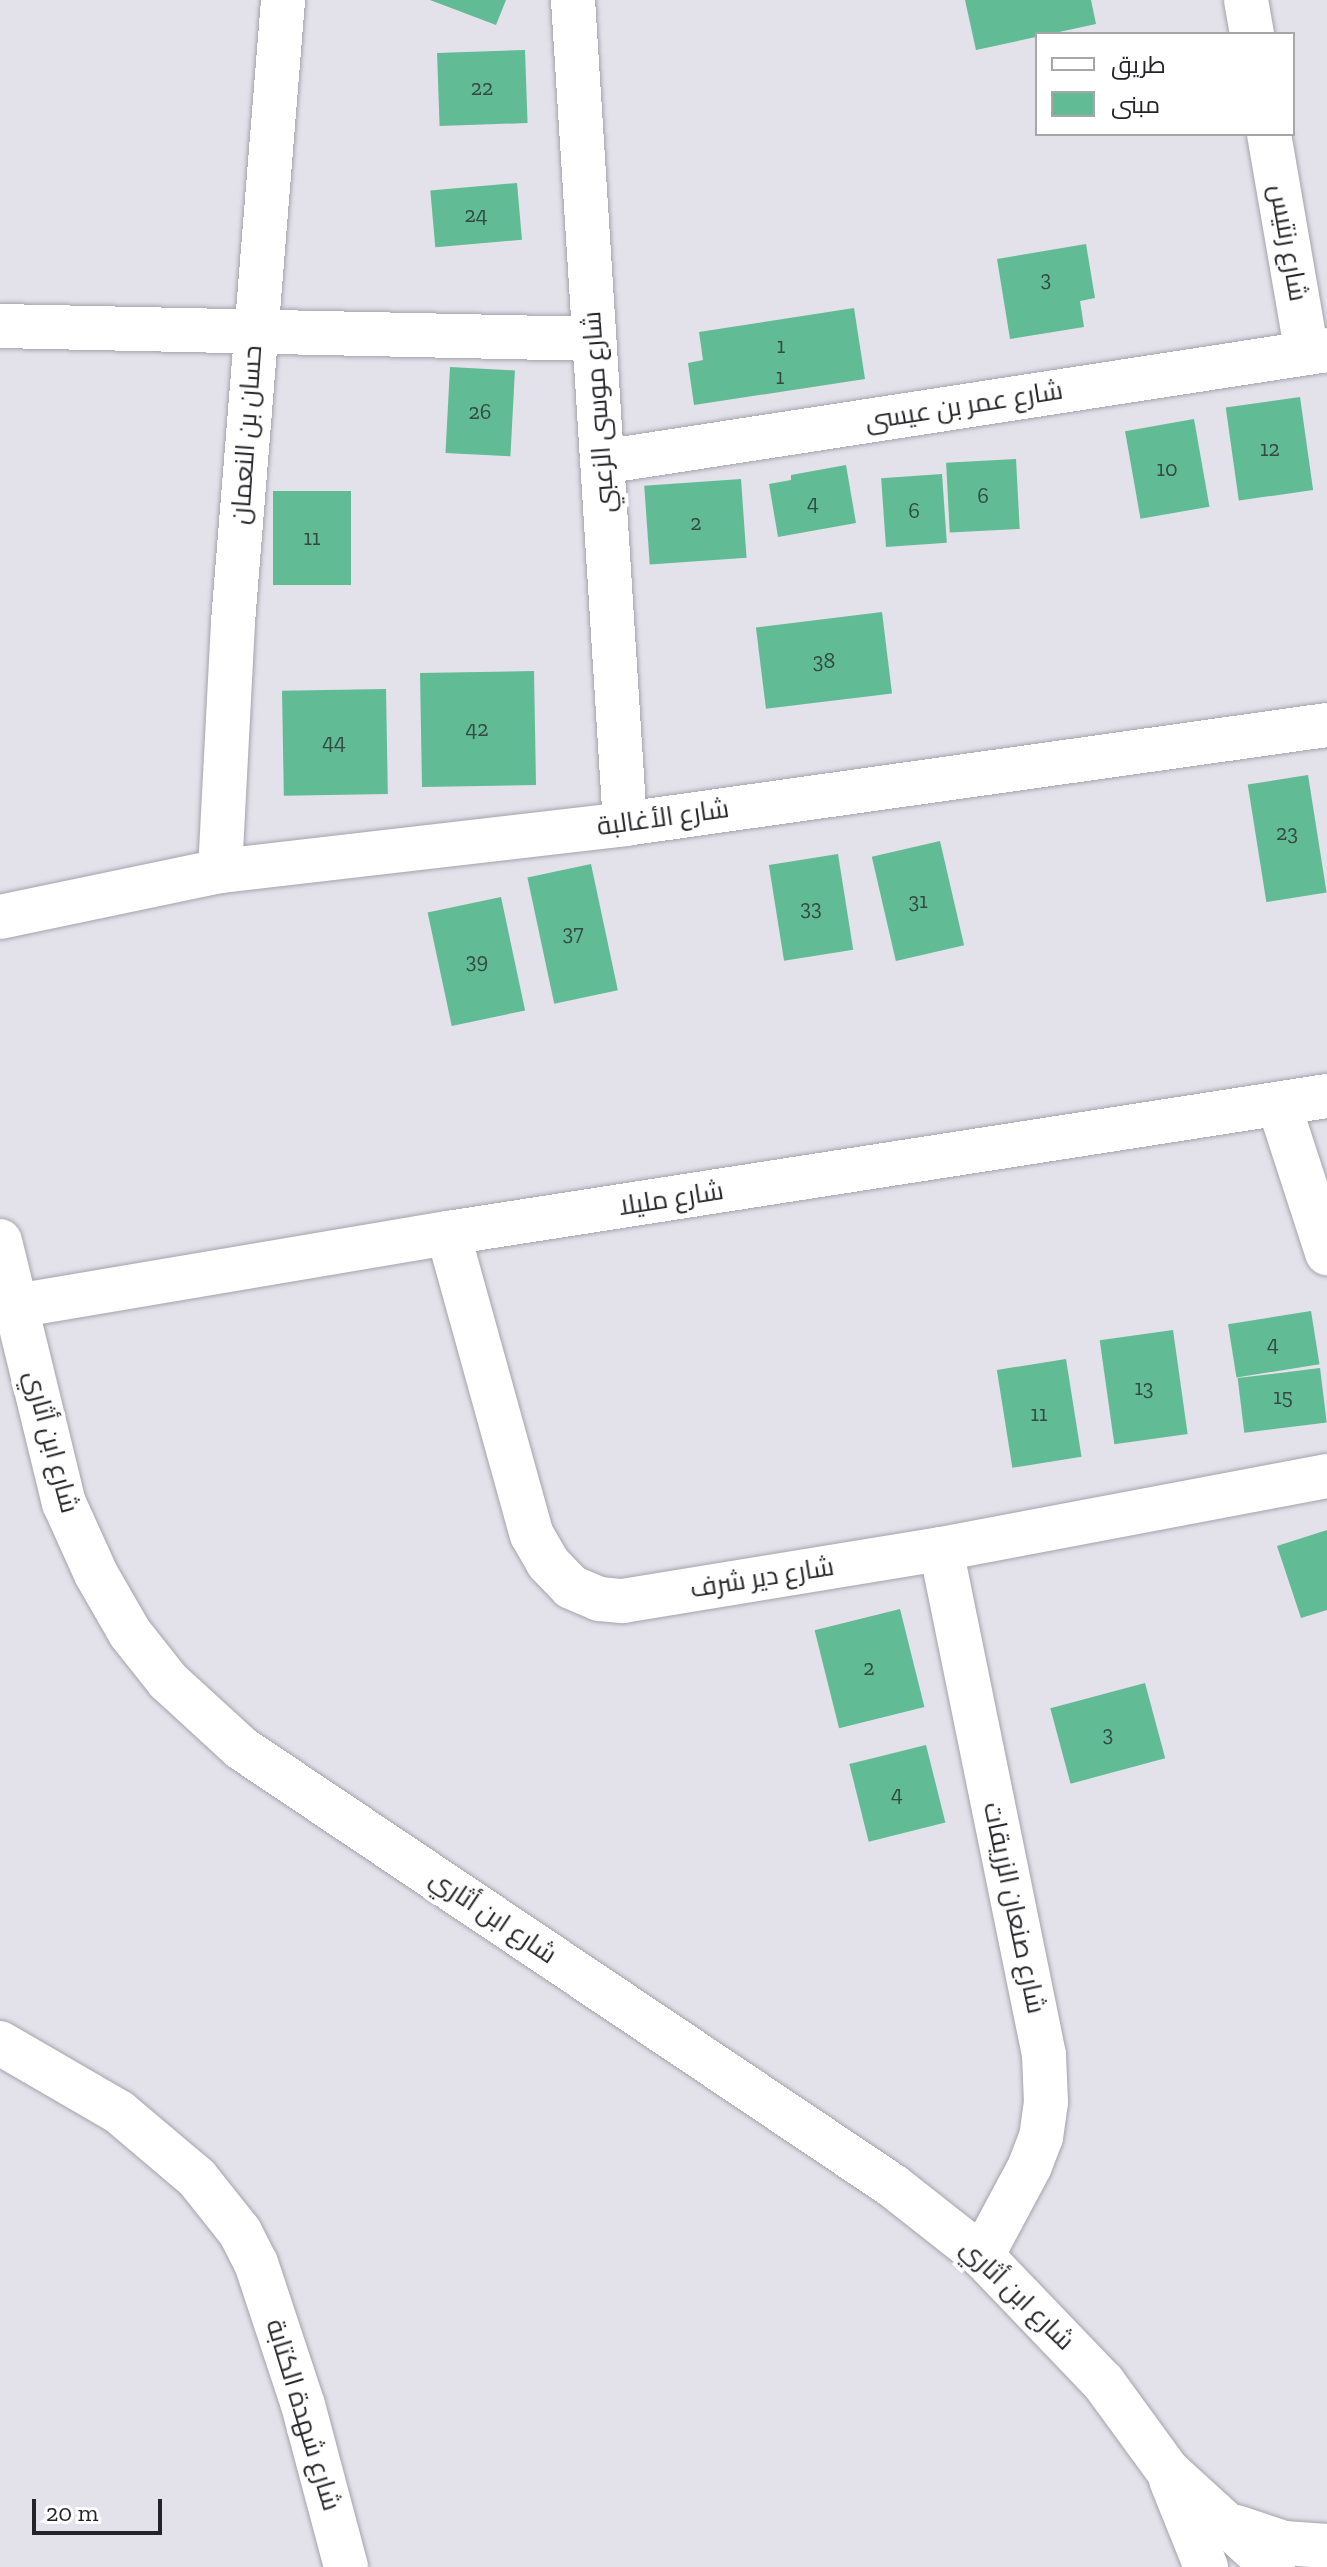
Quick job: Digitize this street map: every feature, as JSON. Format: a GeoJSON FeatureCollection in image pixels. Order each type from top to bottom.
{"type":"FeatureCollection","features":[{"type":"Feature","properties":{"kind":"street","name":"حسان بن النعمان"},"geometry":{"type":"LineString","coordinates":[[220,871],[233,622],[283,0]]}},
{"type":"Feature","properties":{"kind":"street","name":"شارع موسى الزعبي"},"geometry":{"type":"LineString","coordinates":[[573,0],[625,824]]}},
{"type":"Feature","properties":{"kind":"street"},"geometry":{"type":"LineString","coordinates":[[1246,0],[1252,32]]}},
{"type":"Feature","properties":{"kind":"street","name":"شارع رنتيس"},"geometry":{"type":"LineString","coordinates":[[1269,136],[1317,351]]}},
{"type":"Feature","properties":{"kind":"street"},"geometry":{"type":"LineString","coordinates":[[0,326],[594,339]]}},
{"type":"Feature","properties":{"kind":"street","name":"شارع عمر بن عيسى"},"geometry":{"type":"LineString","coordinates":[[602,462],[1317,351]]}},
{"type":"Feature","properties":{"kind":"street","name":"شارع الأغالبة"},"geometry":{"type":"LineString","coordinates":[[0,917],[220,871],[625,824],[1327,725]]}},
{"type":"Feature","properties":{"kind":"street","name":"شارع مليلا"},"geometry":{"type":"LineString","coordinates":[[16,1306],[448,1233],[1327,1096]]}},
{"type":"Feature","properties":{"kind":"street"},"geometry":{"type":"LineString","coordinates":[[1279,1105],[1327,1253]]}},
{"type":"Feature","properties":{"kind":"street","name":"شارع دير شرف"},"geometry":{"type":"LineString","coordinates":[[448,1233],[532,1535],[548,1563],[571,1587],[599,1599],[623,1601],[941,1549],[1327,1476]]}},
{"type":"Feature","properties":{"kind":"street","name":"شارع ابن أثاري"},"geometry":{"type":"LineString","coordinates":[[0,1241],[70,1517],[96,1574],[130,1633],[188,1701],[241,1748],[893,2186],[982,2256],[1103,2382],[1168,2471],[1220,2522],[1273,2567]]}},
{"type":"Feature","properties":{"kind":"street","name":"شارع صنعان الزريقات"},"geometry":{"type":"LineString","coordinates":[[941,1549],[1044,2055],[1046,2102],[1041,2137],[1030,2166],[982,2256]]}},
{"type":"Feature","properties":{"kind":"street","name":"شارع شهدة الكتابة"},"geometry":{"type":"LineString","coordinates":[[0,2043],[76,2085],[159,2144],[220,2204],[256,2263],[303,2405],[346,2567]]}},
{"type":"Feature","properties":{"kind":"street","name":"شارع ابن أثاري"},"geometry":{"type":"LineString","coordinates":[[1168,2471],[1206,2567]]}},
{"type":"Feature","properties":{"kind":"street"},"geometry":{"type":"LineString","coordinates":[[1220,2522],[1284,2543],[1327,2546]]}},
{"type":"Feature","properties":{"kind":"building"},"geometry":{"type":"Polygon","coordinates":[[[430,0],[506,0],[496,25],[430,0]]]}},
{"type":"Feature","properties":{"kind":"building"},"geometry":{"type":"Polygon","coordinates":[[[965,0],[1091,0],[1096,24],[1059,32],[1035,32],[1035,37],[976,50],[965,0]]]}},
{"type":"Feature","properties":{"kind":"building"},"geometry":{"type":"Polygon","coordinates":[[[525,50],[528,123],[440,126],[437,53],[525,50]]]}},
{"type":"Feature","properties":{"kind":"building"},"geometry":{"type":"Polygon","coordinates":[[[517,183],[522,240],[435,247],[430,191],[517,183]]]}},
{"type":"Feature","properties":{"kind":"building"},"geometry":{"type":"Polygon","coordinates":[[[1086,244],[1095,298],[1080,301],[1084,327],[1010,339],[997,259],[1086,244]]]}},
{"type":"Feature","properties":{"kind":"building"},"geometry":{"type":"Polygon","coordinates":[[[854,308],[865,379],[694,405],[688,363],[703,360],[699,332],[854,308]]]}},
{"type":"Feature","properties":{"kind":"building"},"geometry":{"type":"Polygon","coordinates":[[[450,367],[515,370],[510,456],[445,453],[450,367]]]}},
{"type":"Feature","properties":{"kind":"building"},"geometry":{"type":"Polygon","coordinates":[[[1300,397],[1313,490],[1239,501],[1226,407],[1300,397]]]}},
{"type":"Feature","properties":{"kind":"building"},"geometry":{"type":"Polygon","coordinates":[[[1194,419],[1209,507],[1141,519],[1125,431],[1194,419]]]}},
{"type":"Feature","properties":{"kind":"building"},"geometry":{"type":"Polygon","coordinates":[[[1016,459],[1020,529],[950,533],[946,463],[1016,459]]]}},
{"type":"Feature","properties":{"kind":"building"},"geometry":{"type":"Polygon","coordinates":[[[846,465],[856,523],[778,537],[769,484],[791,480],[791,475],[846,465]]]}},
{"type":"Feature","properties":{"kind":"building"},"geometry":{"type":"Polygon","coordinates":[[[942,474],[947,543],[886,547],[881,478],[942,474]]]}},
{"type":"Feature","properties":{"kind":"building"},"geometry":{"type":"Polygon","coordinates":[[[741,479],[747,558],[650,565],[644,486],[741,479]]]}},
{"type":"Feature","properties":{"kind":"building"},"geometry":{"type":"Polygon","coordinates":[[[273,491],[351,491],[351,585],[273,585],[273,491]]]}},
{"type":"Feature","properties":{"kind":"building"},"geometry":{"type":"Polygon","coordinates":[[[882,612],[892,693],[766,709],[756,627],[882,612]]]}},
{"type":"Feature","properties":{"kind":"building"},"geometry":{"type":"Polygon","coordinates":[[[534,671],[536,785],[422,787],[420,673],[534,671]]]}},
{"type":"Feature","properties":{"kind":"building"},"geometry":{"type":"Polygon","coordinates":[[[386,689],[388,794],[284,796],[282,691],[386,689]]]}},
{"type":"Feature","properties":{"kind":"building"},"geometry":{"type":"Polygon","coordinates":[[[1308,775],[1327,893],[1266,902],[1248,785],[1308,775]]]}},
{"type":"Feature","properties":{"kind":"building"},"geometry":{"type":"Polygon","coordinates":[[[940,841],[964,945],[896,961],[872,857],[940,841]]]}},
{"type":"Feature","properties":{"kind":"building"},"geometry":{"type":"Polygon","coordinates":[[[838,854],[853,950],[784,961],[769,865],[838,854]]]}},
{"type":"Feature","properties":{"kind":"building"},"geometry":{"type":"Polygon","coordinates":[[[591,864],[618,990],[554,1004],[527,878],[591,864]]]}},
{"type":"Feature","properties":{"kind":"building"},"geometry":{"type":"Polygon","coordinates":[[[501,897],[525,1010],[452,1026],[428,913],[501,897]]]}},
{"type":"Feature","properties":{"kind":"building"},"geometry":{"type":"Polygon","coordinates":[[[1311,1311],[1319,1364],[1236,1377],[1228,1324],[1311,1311]]]}},
{"type":"Feature","properties":{"kind":"building"},"geometry":{"type":"Polygon","coordinates":[[[1173,1330],[1188,1434],[1114,1444],[1100,1340],[1173,1330]]]}},
{"type":"Feature","properties":{"kind":"building"},"geometry":{"type":"Polygon","coordinates":[[[1066,1359],[1081,1457],[1012,1468],[997,1370],[1066,1359]]]}},
{"type":"Feature","properties":{"kind":"building"},"geometry":{"type":"Polygon","coordinates":[[[1320,1368],[1327,1423],[1244,1433],[1238,1378],[1320,1368]]]}},
{"type":"Feature","properties":{"kind":"building"},"geometry":{"type":"Polygon","coordinates":[[[1327,1530],[1327,1610],[1301,1618],[1277,1546],[1327,1530]]]}},
{"type":"Feature","properties":{"kind":"building"},"geometry":{"type":"Polygon","coordinates":[[[900,1609],[924,1707],[839,1728],[815,1630],[900,1609]]]}},
{"type":"Feature","properties":{"kind":"building"},"geometry":{"type":"Polygon","coordinates":[[[1145,1683],[1165,1758],[1071,1784],[1050,1708],[1145,1683]]]}},
{"type":"Feature","properties":{"kind":"building"},"geometry":{"type":"Polygon","coordinates":[[[926,1745],[945,1823],[869,1842],[849,1764],[926,1745]]]}}]}
